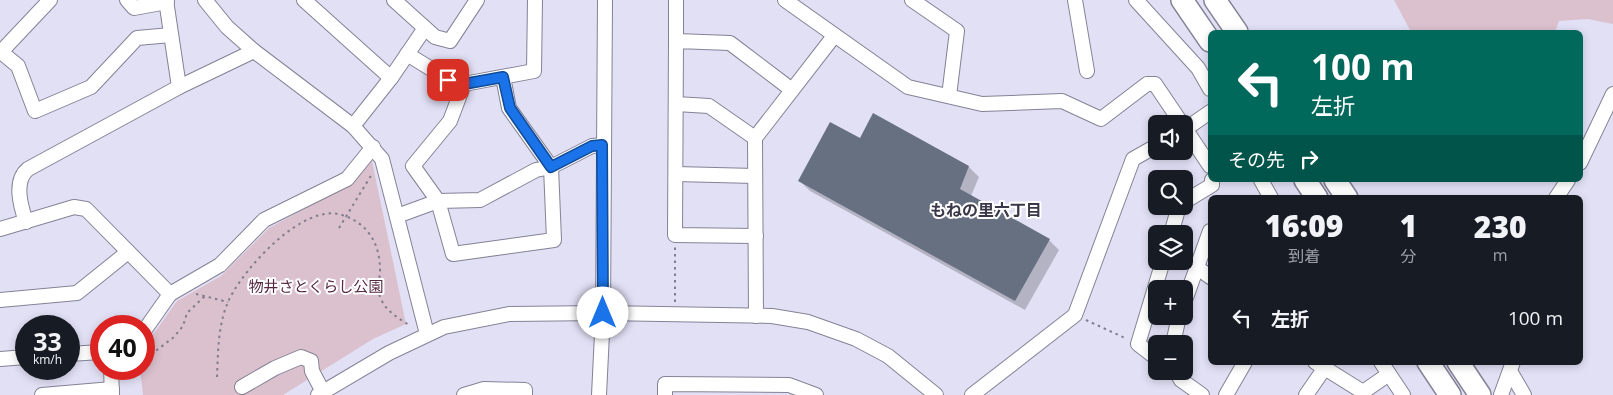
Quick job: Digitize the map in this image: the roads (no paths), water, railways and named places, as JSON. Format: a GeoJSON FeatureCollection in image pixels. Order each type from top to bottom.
{"type":"FeatureCollection","features":[{"type":"Feature","properties":{"kind":"highway"},"geometry":{"type":"LineString","coordinates":[[1182,0],[1208,38]]}},
{"type":"Feature","properties":{"kind":"highway"},"geometry":{"type":"LineString","coordinates":[[1215,0],[1236,30]]}},
{"type":"Feature","properties":{"kind":"highway"},"geometry":{"type":"LineString","coordinates":[[1306,182],[1315,195]]}},
{"type":"Feature","properties":{"kind":"highway"},"geometry":{"type":"LineString","coordinates":[[1336,182],[1345,195]]}},
{"type":"Feature","properties":{"kind":"highway"},"geometry":{"type":"LineString","coordinates":[[1430,365],[1450,395]]}},
{"type":"Feature","properties":{"kind":"highway"},"geometry":{"type":"LineString","coordinates":[[1460,365],[1480,395]]}},
{"type":"Feature","properties":{"kind":"street"},"geometry":{"type":"LineString","coordinates":[[50,0],[0,52],[18,66],[35,111],[91,87],[137,38],[171,35]]}},
{"type":"Feature","properties":{"kind":"street"},"geometry":{"type":"LineString","coordinates":[[127,0],[134,8],[166,1],[179,88]]}},
{"type":"Feature","properties":{"kind":"street"},"geometry":{"type":"LineString","coordinates":[[205,0],[227,27],[254,51],[353,126],[382,159],[427,334]]}},
{"type":"Feature","properties":{"kind":"street"},"geometry":{"type":"LineString","coordinates":[[304,0],[391,78]]}},
{"type":"Feature","properties":{"kind":"street"},"geometry":{"type":"LineString","coordinates":[[394,0],[435,37],[450,41],[477,0]]}},
{"type":"Feature","properties":{"kind":"street"},"geometry":{"type":"LineString","coordinates":[[503,77],[510,108],[551,167],[554,240],[453,254],[438,201],[413,166],[450,121],[464,84],[534,71],[535,0]]}},
{"type":"Feature","properties":{"kind":"street"},"geometry":{"type":"LineString","coordinates":[[599,395],[603,313],[602,145],[605,0]]}},
{"type":"Feature","properties":{"kind":"street"},"geometry":{"type":"LineString","coordinates":[[676,0],[676,234],[756,236]]}},
{"type":"Feature","properties":{"kind":"street"},"geometry":{"type":"LineString","coordinates":[[785,0],[908,87],[982,104],[1062,101],[1101,119],[1147,84],[1155,84],[1176,115]]}},
{"type":"Feature","properties":{"kind":"street"},"geometry":{"type":"LineString","coordinates":[[912,0],[956,31],[949,96]]}},
{"type":"Feature","properties":{"kind":"street"},"geometry":{"type":"LineString","coordinates":[[1076,0],[1087,71]]}},
{"type":"Feature","properties":{"kind":"street"},"geometry":{"type":"LineString","coordinates":[[1136,0],[1198,68],[1208,86]]}},
{"type":"Feature","properties":{"kind":"street"},"geometry":{"type":"LineString","coordinates":[[353,126],[391,78],[425,28]]}},
{"type":"Feature","properties":{"kind":"street"},"geometry":{"type":"LineString","coordinates":[[756,316],[755,138],[834,36]]}},
{"type":"Feature","properties":{"kind":"street"},"geometry":{"type":"LineString","coordinates":[[676,41],[730,43],[792,90]]}},
{"type":"Feature","properties":{"kind":"street"},"geometry":{"type":"LineString","coordinates":[[26,222],[18,197],[24,172],[179,88],[254,51]]}},
{"type":"Feature","properties":{"kind":"street"},"geometry":{"type":"LineString","coordinates":[[407,54],[462,88]]}},
{"type":"Feature","properties":{"kind":"street"},"geometry":{"type":"LineString","coordinates":[[1583,157],[1613,94]]}},
{"type":"Feature","properties":{"kind":"street"},"geometry":{"type":"LineString","coordinates":[[676,104],[709,106],[755,138]]}},
{"type":"Feature","properties":{"kind":"street"},"geometry":{"type":"LineString","coordinates":[[1193,122],[1208,113]]}},
{"type":"Feature","properties":{"kind":"street"},"geometry":{"type":"LineString","coordinates":[[1193,140],[1208,163]]}},
{"type":"Feature","properties":{"kind":"street"},"geometry":{"type":"LineString","coordinates":[[397,216],[438,201],[480,200],[536,170],[551,167],[592,146],[602,145]]}},
{"type":"Feature","properties":{"kind":"street"},"geometry":{"type":"LineString","coordinates":[[155,316],[173,292],[220,266],[264,220],[347,179],[373,147]]}},
{"type":"Feature","properties":{"kind":"street"},"geometry":{"type":"LineString","coordinates":[[972,395],[1075,315],[1133,159],[1148,151]]}},
{"type":"Feature","properties":{"kind":"street"},"geometry":{"type":"LineString","coordinates":[[676,174],[755,176]]}},
{"type":"Feature","properties":{"kind":"street"},"geometry":{"type":"LineString","coordinates":[[1193,197],[1212,185],[1212,182]]}},
{"type":"Feature","properties":{"kind":"street"},"geometry":{"type":"LineString","coordinates":[[1262,182],[1269,195]]}},
{"type":"Feature","properties":{"kind":"street"},"geometry":{"type":"LineString","coordinates":[[1558,195],[1567,182]]}},
{"type":"Feature","properties":{"kind":"street"},"geometry":{"type":"LineString","coordinates":[[0,229],[80,206],[86,209],[128,252],[173,292]]}},
{"type":"Feature","properties":{"kind":"street"},"geometry":{"type":"LineString","coordinates":[[1193,280],[1208,237]]}},
{"type":"Feature","properties":{"kind":"street"},"geometry":{"type":"LineString","coordinates":[[0,300],[77,293],[128,252]]}},
{"type":"Feature","properties":{"kind":"street"},"geometry":{"type":"LineString","coordinates":[[1198,268],[1208,276]]}},
{"type":"Feature","properties":{"kind":"street"},"geometry":{"type":"LineString","coordinates":[[1148,352],[1138,344],[1160,270]]}},
{"type":"Feature","properties":{"kind":"street"},"geometry":{"type":"LineString","coordinates":[[242,387],[301,357],[311,361],[312,372],[320,393],[389,353],[427,334],[470,321],[509,314],[603,313],[756,316],[808,322],[856,339],[888,356],[936,395]]}},
{"type":"Feature","properties":{"kind":"street"},"geometry":{"type":"LineString","coordinates":[[0,359],[15,358]]}},
{"type":"Feature","properties":{"kind":"street"},"geometry":{"type":"LineString","coordinates":[[1226,395],[1243,365]]}},
{"type":"Feature","properties":{"kind":"street"},"geometry":{"type":"LineString","coordinates":[[1383,365],[1403,395]]}},
{"type":"Feature","properties":{"kind":"street"},"geometry":{"type":"LineString","coordinates":[[1306,395],[1319,366],[1363,392],[1389,374]]}},
{"type":"Feature","properties":{"kind":"street"},"geometry":{"type":"LineString","coordinates":[[1501,395],[1512,367]]}},
{"type":"Feature","properties":{"kind":"street"},"geometry":{"type":"LineString","coordinates":[[1512,367],[1524,395]]}},
{"type":"Feature","properties":{"kind":"street"},"geometry":{"type":"LineString","coordinates":[[1181,380],[1202,395]]}},
{"type":"Feature","properties":{"kind":"street"},"geometry":{"type":"LineString","coordinates":[[665,395],[665,384],[789,385],[816,395]]}},
{"type":"Feature","properties":{"kind":"street"},"geometry":{"type":"LineString","coordinates":[[464,395],[489,388],[525,390],[525,395]]}},
{"type":"Feature","properties":{"kind":"street"},"geometry":{"type":"LineString","coordinates":[[42,395],[112,392]]}},
{"type":"Feature","properties":{"kind":"district","name":"もねの里六丁目"},"geometry":{"type":"Point","coordinates":[986,210]}},
{"type":"Feature","properties":{"kind":"park label","name":"物井さとくらし公園"},"geometry":{"type":"Point","coordinates":[316,287]}}]}
